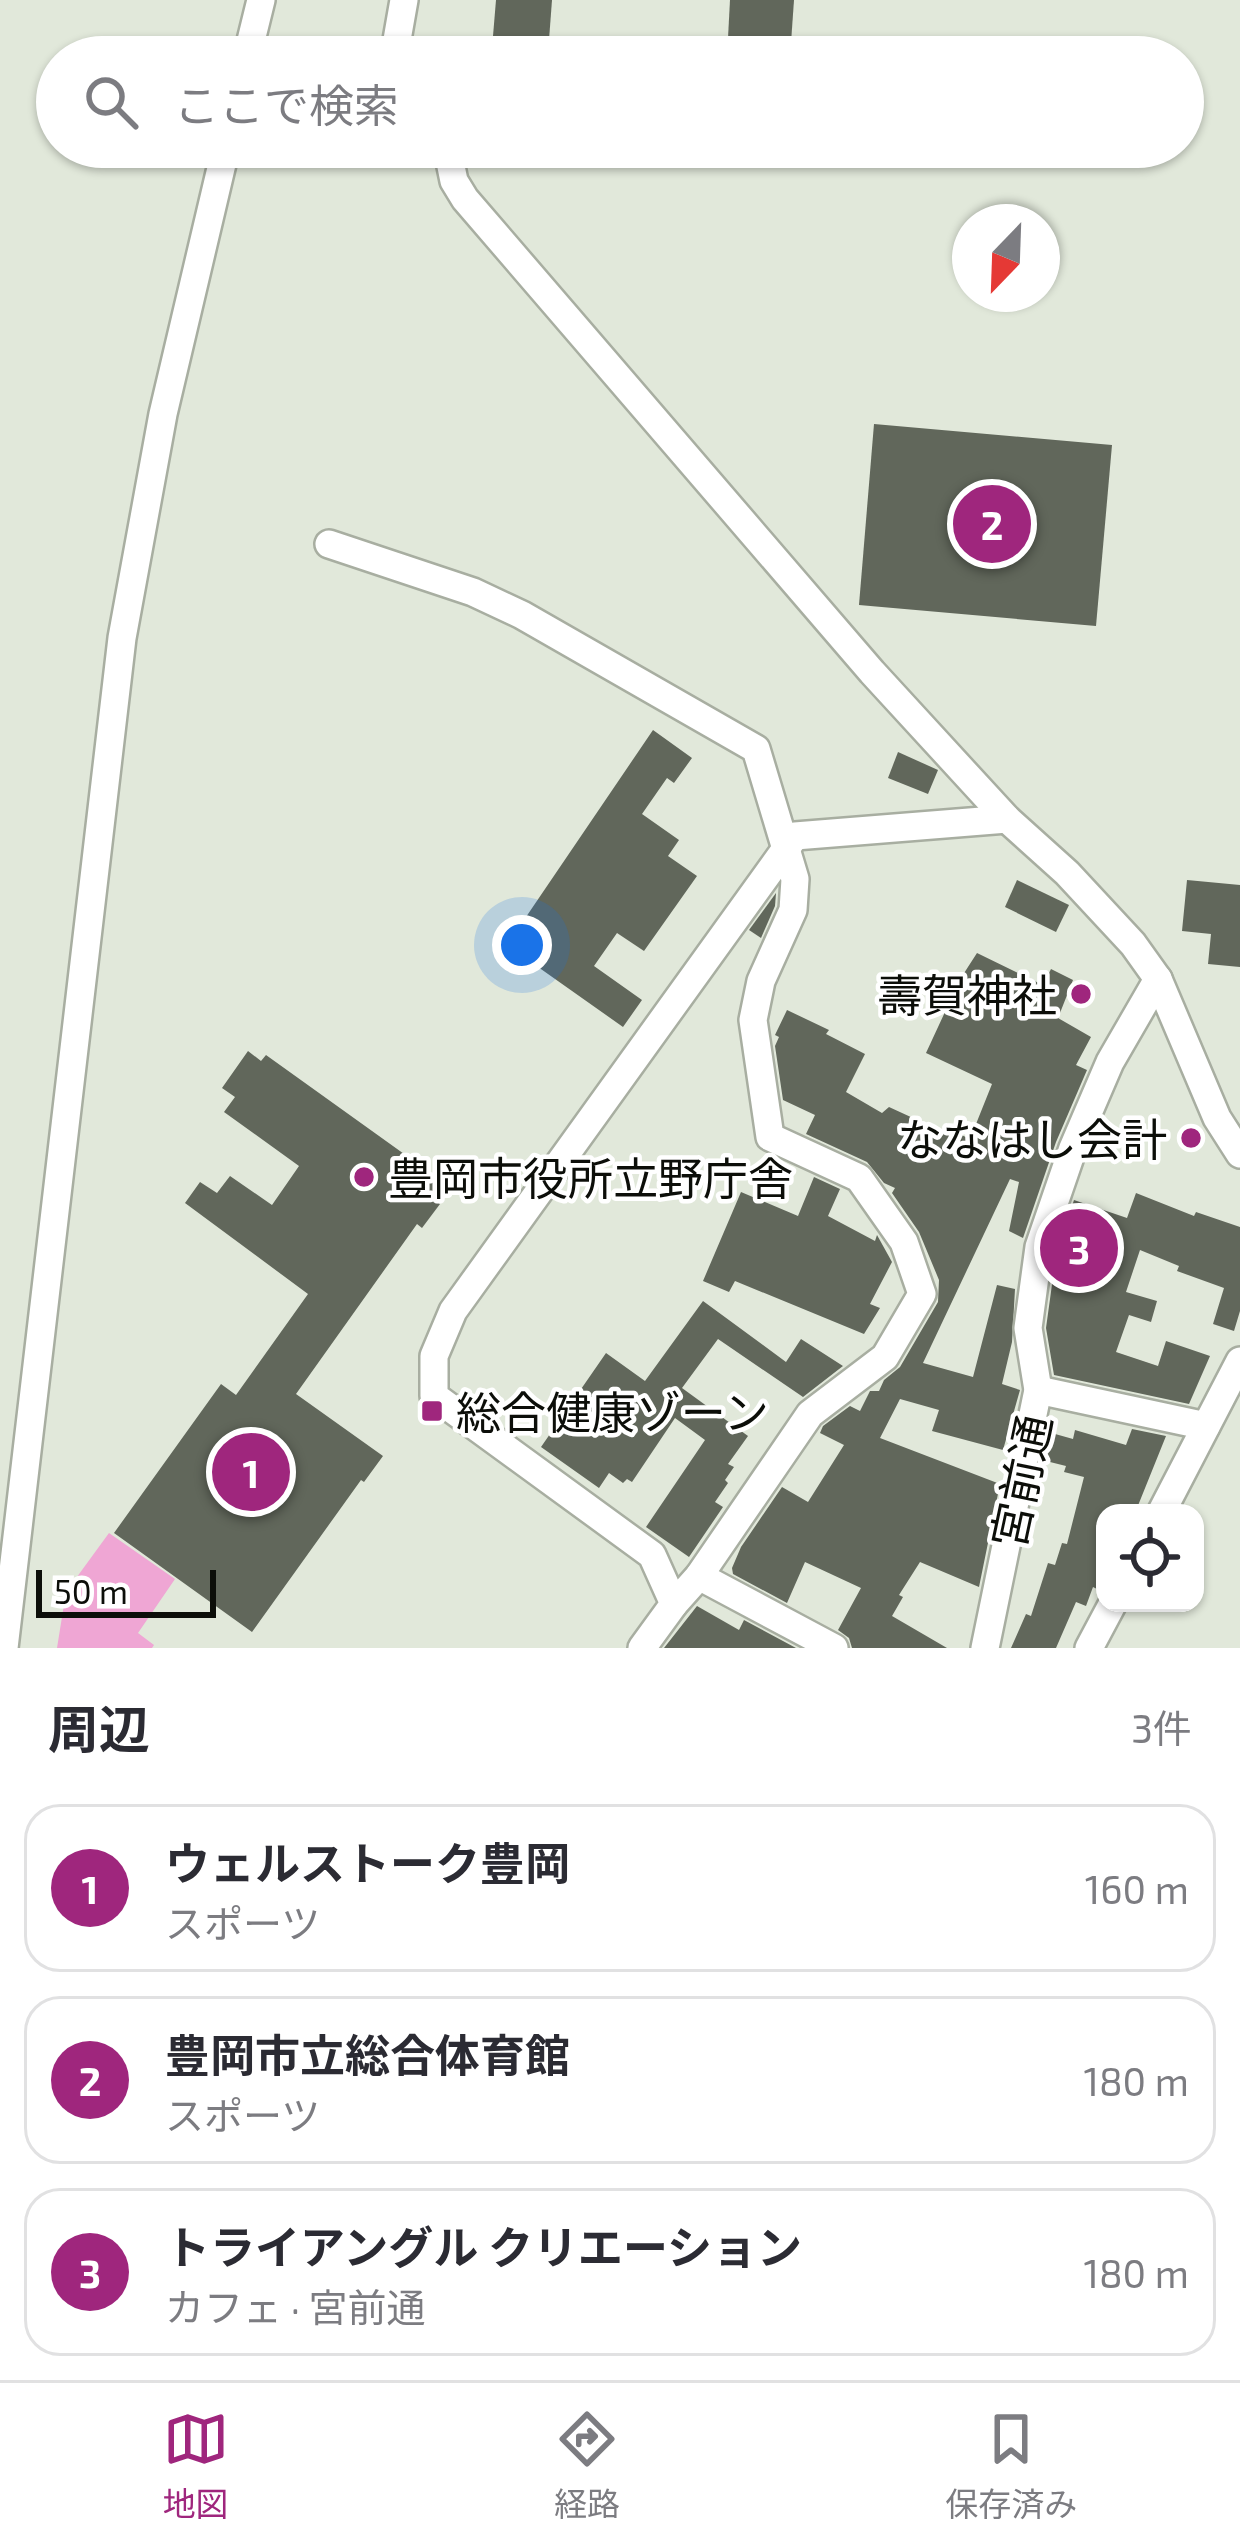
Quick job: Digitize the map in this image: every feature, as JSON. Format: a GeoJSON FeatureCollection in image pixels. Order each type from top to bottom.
{"type":"FeatureCollection","features":[{"type":"Feature","properties":{"kind":"street"},"geometry":{"type":"LineString","coordinates":[[253,36],[261,0]]}},
{"type":"Feature","properties":{"kind":"street"},"geometry":{"type":"LineString","coordinates":[[398,36],[404,0]]}},
{"type":"Feature","properties":{"kind":"street"},"geometry":{"type":"LineString","coordinates":[[4,1648],[122,638],[164,414],[221,168]]}},
{"type":"Feature","properties":{"kind":"street"},"geometry":{"type":"LineString","coordinates":[[451,168],[465,199],[808,600],[1007,819],[1120,929],[1158,979],[1217,1118],[1240,1154]]}},
{"type":"Feature","properties":{"kind":"street"},"geometry":{"type":"LineString","coordinates":[[328,544],[473,592],[522,615],[756,748],[795,879],[793,910],[761,981],[752,1019],[770,1137],[859,1178],[904,1242],[922,1294],[885,1357],[811,1414],[699,1576],[642,1648]]}},
{"type":"Feature","properties":{"kind":"street"},"geometry":{"type":"LineString","coordinates":[[674,1604],[652,1555],[434,1396],[434,1356],[453,1311],[795,836],[1007,819]]}},
{"type":"Feature","properties":{"kind":"street","name":"宮前通"},"geometry":{"type":"LineString","coordinates":[[985,1648],[1039,1390],[1028,1328],[1039,1247],[1073,1148],[1110,1062],[1158,979]]}},
{"type":"Feature","properties":{"kind":"street"},"geometry":{"type":"LineString","coordinates":[[1166,1504],[1240,1361]]}},
{"type":"Feature","properties":{"kind":"street"},"geometry":{"type":"LineString","coordinates":[[1039,1390],[1206,1426]]}},
{"type":"Feature","properties":{"kind":"street"},"geometry":{"type":"LineString","coordinates":[[699,1576],[834,1648]]}},
{"type":"Feature","properties":{"kind":"street"},"geometry":{"type":"LineString","coordinates":[[1089,1648],[1108,1612]]}},
{"type":"Feature","properties":{"kind":"shaded area"},"geometry":{"type":"Polygon","coordinates":[[[109,1533],[175,1579],[138,1633],[154,1645],[57,1648],[66,1592],[109,1533]]]}},
{"type":"Feature","properties":{"kind":"building"},"geometry":{"type":"Polygon","coordinates":[[[496,0],[552,0],[549,36],[493,36],[496,0]]]}},
{"type":"Feature","properties":{"kind":"building"},"geometry":{"type":"Polygon","coordinates":[[[730,0],[794,0],[791,36],[728,36],[730,0]]]}},
{"type":"Feature","properties":{"kind":"building"},"geometry":{"type":"Polygon","coordinates":[[[874,424],[1112,445],[1096,626],[859,605],[874,424]]]}},
{"type":"Feature","properties":{"kind":"building"},"geometry":{"type":"Polygon","coordinates":[[[653,730],[692,758],[674,783],[667,778],[642,814],[679,840],[668,856],[697,876],[644,951],[617,933],[594,966],[642,1000],[623,1027],[507,945],[653,730]]]}},
{"type":"Feature","properties":{"kind":"building"},"geometry":{"type":"Polygon","coordinates":[[[898,752],[938,770],[928,794],[888,778],[898,752]]]}},
{"type":"Feature","properties":{"kind":"building"},"geometry":{"type":"Polygon","coordinates":[[[1017,880],[1069,905],[1056,932],[1005,907],[1017,880]]]}},
{"type":"Feature","properties":{"kind":"building"},"geometry":{"type":"Polygon","coordinates":[[[1187,880],[1240,885],[1240,967],[1208,964],[1211,934],[1182,931],[1187,880]]]}},
{"type":"Feature","properties":{"kind":"building"},"geometry":{"type":"Polygon","coordinates":[[[776,893],[775,906],[761,938],[749,930],[776,893]]]}},
{"type":"Feature","properties":{"kind":"building"},"geometry":{"type":"Polygon","coordinates":[[[977,953],[1043,985],[1051,969],[1073,980],[1058,1018],[1091,1037],[1076,1065],[1087,1070],[1023,1238],[1009,1231],[1019,1182],[1010,1179],[923,1363],[973,1377],[997,1285],[1015,1289],[1012,1342],[1002,1384],[1020,1390],[1003,1450],[932,1431],[939,1410],[900,1399],[880,1438],[1000,1484],[979,1587],[920,1562],[892,1616],[947,1648],[852,1648],[849,1638],[838,1630],[861,1588],[805,1562],[787,1603],[733,1574],[732,1568],[782,1487],[808,1502],[844,1445],[820,1433],[823,1426],[850,1406],[860,1411],[870,1391],[879,1391],[900,1367],[938,1302],[939,1280],[919,1232],[892,1193],[895,1188],[884,1183],[867,1162],[806,1134],[815,1115],[783,1100],[775,1046],[779,1037],[775,1035],[787,1010],[829,1030],[826,1034],[865,1054],[846,1092],[882,1113],[889,1107],[950,1135],[953,1131],[970,1139],[992,1084],[926,1053],[948,998],[977,953]]]}},
{"type":"Feature","properties":{"kind":"building"},"geometry":{"type":"Polygon","coordinates":[[[248,1051],[261,1061],[266,1055],[439,1179],[436,1183],[443,1189],[435,1200],[440,1204],[422,1228],[417,1224],[296,1394],[383,1456],[252,1632],[114,1533],[221,1384],[236,1395],[308,1294],[185,1203],[200,1182],[217,1193],[230,1176],[272,1205],[299,1166],[224,1112],[235,1097],[222,1088],[248,1051]]]}},
{"type":"Feature","properties":{"kind":"building"},"geometry":{"type":"Polygon","coordinates":[[[814,1177],[840,1189],[828,1216],[875,1241],[877,1235],[892,1262],[870,1304],[880,1308],[864,1334],[735,1281],[729,1292],[703,1281],[741,1192],[798,1216],[814,1177]]]}},
{"type":"Feature","properties":{"kind":"building"},"geometry":{"type":"Polygon","coordinates":[[[1136,1193],[1194,1216],[1196,1212],[1240,1227],[1240,1311],[1234,1331],[1213,1324],[1224,1288],[1177,1271],[1179,1266],[1140,1250],[1126,1292],[1157,1301],[1151,1322],[1129,1315],[1116,1352],[1158,1366],[1166,1341],[1210,1356],[1189,1404],[1054,1375],[1046,1328],[1054,1270],[1067,1275],[1079,1239],[1063,1233],[1074,1200],[1127,1218],[1136,1193]]]}},
{"type":"Feature","properties":{"kind":"building"},"geometry":{"type":"Polygon","coordinates":[[[703,1301],[786,1362],[801,1339],[843,1366],[803,1397],[718,1339],[682,1388],[748,1436],[728,1464],[734,1467],[715,1502],[723,1507],[689,1557],[646,1527],[705,1440],[675,1418],[632,1482],[623,1483],[609,1473],[599,1488],[541,1447],[606,1353],[645,1381],[703,1301]]]}},
{"type":"Feature","properties":{"kind":"building"},"geometry":{"type":"Polygon","coordinates":[[[1132,1429],[1166,1436],[1139,1504],[1096,1504],[1096,1588],[1086,1606],[1076,1602],[1056,1648],[1011,1648],[1026,1614],[1031,1616],[1048,1563],[1055,1565],[1062,1543],[1067,1544],[1084,1477],[1042,1460],[1048,1432],[1073,1439],[1075,1430],[1126,1445],[1132,1429]]]}},
{"type":"Feature","properties":{"kind":"building"},"geometry":{"type":"Polygon","coordinates":[[[697,1606],[739,1630],[744,1620],[796,1648],[664,1648],[697,1606]]]}},
{"type":"Feature","properties":{"kind":"place","name":"豊岡市立総合体育館"},"geometry":{"type":"Point","coordinates":[992,524]}},
{"type":"Feature","properties":{"kind":"place","name":"壽賀神社"},"geometry":{"type":"Point","coordinates":[1081,994]}},
{"type":"Feature","properties":{"kind":"place","name":"ななはし会計"},"geometry":{"type":"Point","coordinates":[1191,1138]}},
{"type":"Feature","properties":{"kind":"place","name":"豊岡市役所立野庁舎"},"geometry":{"type":"Point","coordinates":[364,1177]}},
{"type":"Feature","properties":{"kind":"place","name":"トライアングル クリエーション"},"geometry":{"type":"Point","coordinates":[1079,1248]}},
{"type":"Feature","properties":{"kind":"place","name":"総合健康ゾーン"},"geometry":{"type":"Point","coordinates":[432,1411]}},
{"type":"Feature","properties":{"kind":"place","name":"ウェルストーク豊岡"},"geometry":{"type":"Point","coordinates":[251,1472]}}]}
